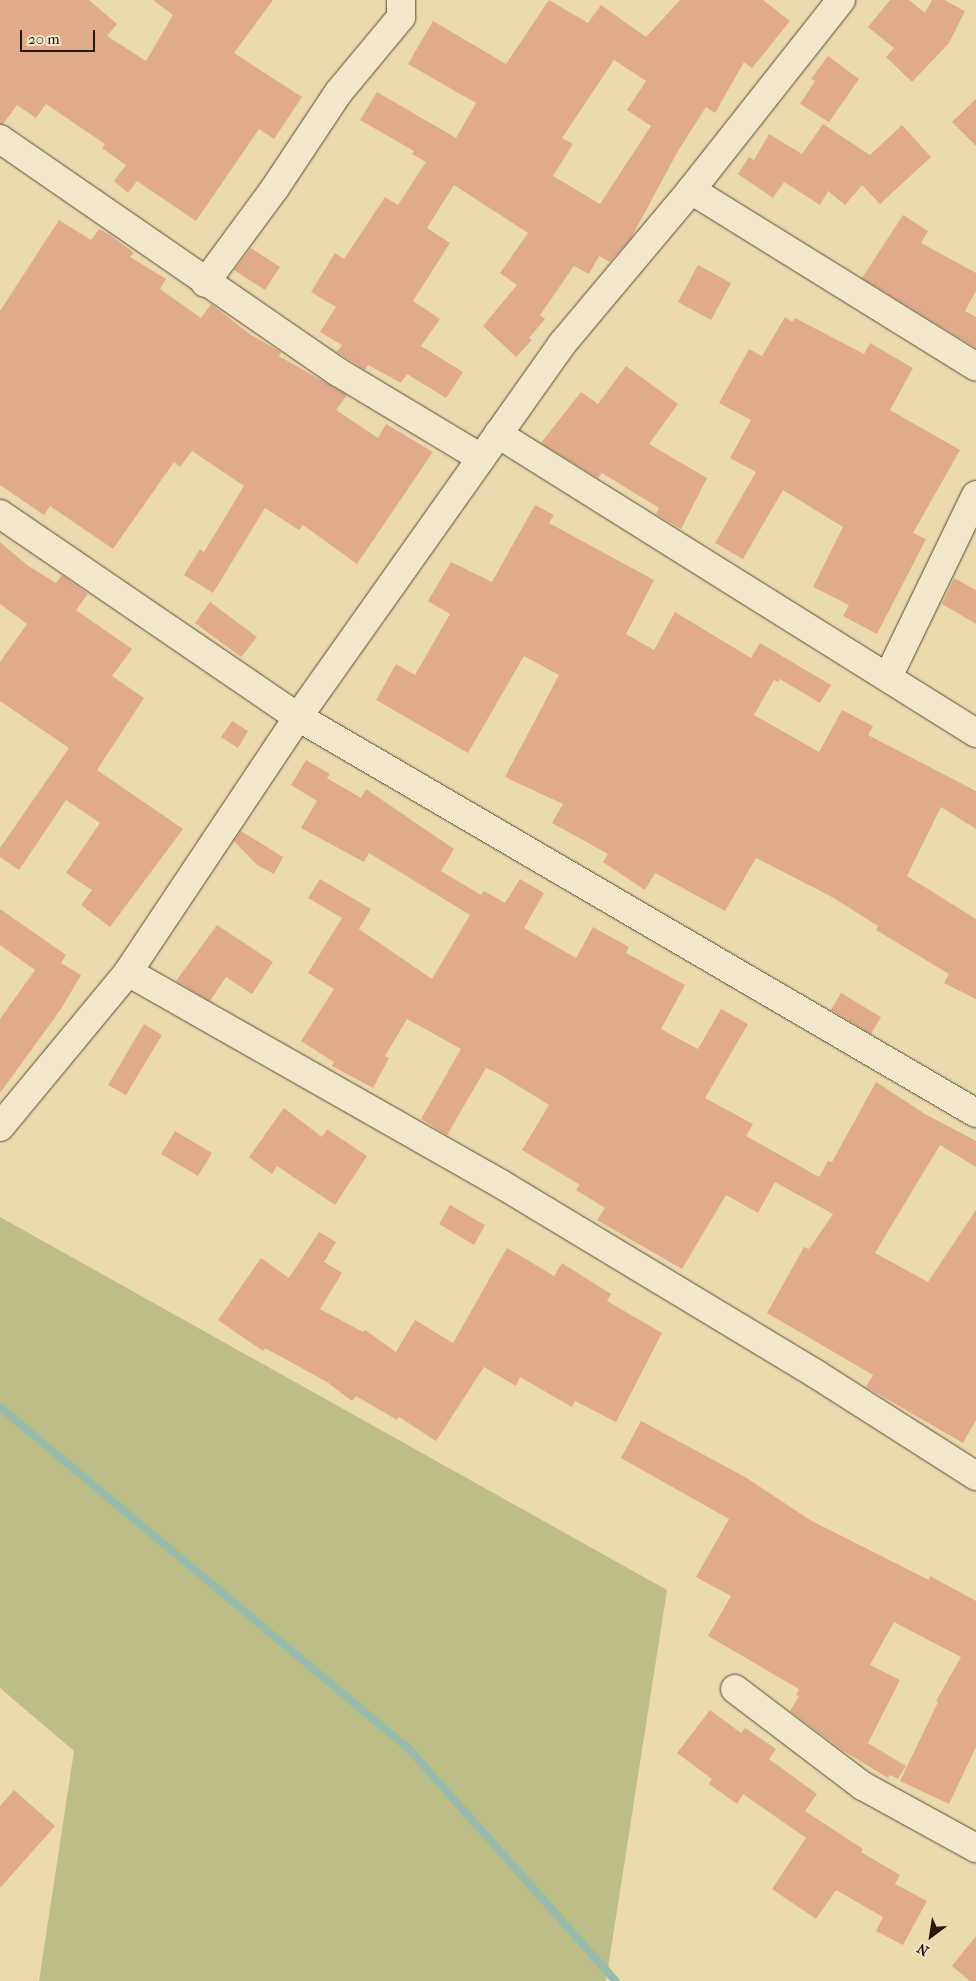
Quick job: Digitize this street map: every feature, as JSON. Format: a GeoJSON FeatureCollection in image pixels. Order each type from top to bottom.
{"type":"FeatureCollection","features":[{"type":"Feature","properties":{"kind":"street"},"geometry":{"type":"LineString","coordinates":[[205,283],[275,188],[338,92],[401,17],[401,0]]}},
{"type":"Feature","properties":{"kind":"street"},"geometry":{"type":"LineString","coordinates":[[0,1127],[128,972],[298,717],[562,344],[691,190],[841,0]]}},
{"type":"Feature","properties":{"kind":"street"},"geometry":{"type":"LineString","coordinates":[[0,139],[205,283],[338,372],[481,458]]}},
{"type":"Feature","properties":{"kind":"street"},"geometry":{"type":"LineString","coordinates":[[691,190],[976,367]]}},
{"type":"Feature","properties":{"kind":"street"},"geometry":{"type":"LineString","coordinates":[[498,434],[976,733]]}},
{"type":"Feature","properties":{"kind":"street"},"geometry":{"type":"LineString","coordinates":[[888,677],[976,495]]}},
{"type":"Feature","properties":{"kind":"street"},"geometry":{"type":"LineString","coordinates":[[0,514],[298,717],[976,1113]]}},
{"type":"Feature","properties":{"kind":"street"},"geometry":{"type":"LineString","coordinates":[[128,972],[501,1184],[816,1374],[976,1476]]}},
{"type":"Feature","properties":{"kind":"street"},"geometry":{"type":"LineString","coordinates":[[735,1689],[863,1786],[975,1844]]}},
{"type":"Feature","properties":{"kind":"green space"},"geometry":{"type":"Polygon","coordinates":[[[0,1217],[667,1590],[606,1981],[39,1981],[74,1751],[0,1688],[0,1217]]]}},
{"type":"Feature","properties":{"kind":"building"},"geometry":{"type":"Polygon","coordinates":[[[0,0],[89,0],[117,24],[107,36],[146,61],[173,15],[153,0],[273,0],[234,53],[302,97],[274,139],[259,129],[196,221],[137,181],[128,193],[114,181],[126,165],[102,148],[105,144],[46,104],[36,118],[17,105],[3,124],[0,124],[0,0]]]}},
{"type":"Feature","properties":{"kind":"building"},"geometry":{"type":"Polygon","coordinates":[[[549,0],[588,23],[601,5],[646,37],[680,0],[763,0],[790,21],[752,68],[744,62],[715,113],[706,107],[678,151],[631,238],[610,262],[599,256],[589,274],[574,266],[540,315],[545,319],[529,338],[532,340],[516,357],[483,326],[517,285],[500,273],[528,233],[454,185],[427,228],[450,243],[413,301],[440,319],[421,346],[463,372],[446,398],[407,374],[401,383],[368,365],[365,370],[337,352],[342,345],[320,332],[336,307],[311,292],[335,253],[344,259],[385,197],[398,205],[426,162],[412,154],[414,151],[360,120],[377,92],[456,138],[476,103],[408,64],[433,21],[506,64],[549,0]],[[614,60],[562,138],[573,144],[553,176],[600,204],[651,126],[627,110],[646,81],[614,60]]]}},
{"type":"Feature","properties":{"kind":"building"},"geometry":{"type":"Polygon","coordinates":[[[890,0],[909,0],[925,13],[932,0],[944,0],[965,11],[949,43],[912,82],[886,57],[894,48],[868,27],[890,0]]]}},
{"type":"Feature","properties":{"kind":"building"},"geometry":{"type":"Polygon","coordinates":[[[828,56],[859,79],[829,122],[800,104],[815,81],[811,79],[828,56]]]}},
{"type":"Feature","properties":{"kind":"building"},"geometry":{"type":"Polygon","coordinates":[[[976,99],[976,146],[952,122],[976,99]]]}},
{"type":"Feature","properties":{"kind":"building"},"geometry":{"type":"Polygon","coordinates":[[[823,124],[870,155],[902,125],[931,157],[880,204],[862,185],[845,205],[828,191],[820,205],[784,182],[773,198],[738,174],[749,157],[754,160],[769,134],[802,154],[823,124]]]}},
{"type":"Feature","properties":{"kind":"building"},"geometry":{"type":"Polygon","coordinates":[[[903,215],[928,231],[921,243],[976,273],[976,291],[965,311],[976,317],[976,348],[862,278],[903,215]]]}},
{"type":"Feature","properties":{"kind":"building"},"geometry":{"type":"Polygon","coordinates":[[[59,220],[91,240],[99,229],[110,235],[134,253],[130,257],[166,279],[160,289],[201,318],[211,304],[251,335],[281,352],[279,356],[347,395],[336,410],[378,438],[386,424],[433,452],[357,564],[303,525],[299,530],[265,508],[213,593],[184,575],[200,549],[204,552],[244,486],[192,451],[180,467],[174,462],[113,549],[50,506],[44,515],[0,485],[0,311],[59,220]]]}},
{"type":"Feature","properties":{"kind":"building"},"geometry":{"type":"Polygon","coordinates":[[[251,248],[280,267],[265,290],[234,270],[251,248]]]}},
{"type":"Feature","properties":{"kind":"building"},"geometry":{"type":"Polygon","coordinates":[[[698,265],[731,283],[711,320],[678,302],[698,265]]]}},
{"type":"Feature","properties":{"kind":"building"},"geometry":{"type":"Polygon","coordinates":[[[785,317],[792,322],[795,318],[864,354],[870,343],[913,368],[890,410],[960,450],[913,533],[926,539],[877,634],[843,616],[849,605],[813,587],[843,527],[783,490],[743,559],[715,543],[756,472],[730,458],[751,420],[719,403],[749,349],[762,356],[785,317]]]}},
{"type":"Feature","properties":{"kind":"building"},"geometry":{"type":"Polygon","coordinates":[[[626,366],[678,404],[649,444],[707,478],[681,529],[656,514],[659,508],[602,473],[598,478],[541,443],[581,392],[598,404],[626,366]]]}},
{"type":"Feature","properties":{"kind":"building"},"geometry":{"type":"Polygon","coordinates":[[[535,505],[554,515],[549,523],[654,580],[626,634],[654,650],[675,612],[751,658],[760,643],[831,685],[820,703],[780,679],[778,682],[774,680],[754,715],[819,752],[842,710],[873,726],[868,735],[976,791],[976,829],[941,807],[907,876],[976,919],[976,999],[944,983],[949,974],[876,930],[878,926],[832,897],[756,858],[725,911],[655,873],[645,890],[603,862],[608,854],[552,823],[563,804],[505,777],[559,675],[524,656],[468,753],[376,700],[396,664],[415,675],[450,614],[428,601],[451,562],[492,582],[535,505]]]}},
{"type":"Feature","properties":{"kind":"building"},"geometry":{"type":"Polygon","coordinates":[[[0,542],[27,565],[56,583],[62,575],[88,594],[76,610],[132,649],[112,676],[144,698],[97,770],[183,829],[110,927],[81,905],[92,890],[66,873],[100,823],[66,800],[19,870],[0,857],[0,848],[69,748],[0,701],[0,662],[27,624],[0,604],[0,542]]]}},
{"type":"Feature","properties":{"kind":"building"},"geometry":{"type":"Polygon","coordinates":[[[954,578],[976,590],[976,624],[942,604],[954,578]]]}},
{"type":"Feature","properties":{"kind":"building"},"geometry":{"type":"Polygon","coordinates":[[[210,602],[257,637],[241,657],[195,623],[210,602]]]}},
{"type":"Feature","properties":{"kind":"building"},"geometry":{"type":"Polygon","coordinates":[[[232,721],[248,731],[238,748],[221,737],[232,721]]]}},
{"type":"Feature","properties":{"kind":"building"},"geometry":{"type":"Polygon","coordinates":[[[306,760],[330,774],[327,778],[361,798],[366,789],[454,849],[441,871],[481,895],[484,891],[505,903],[520,879],[544,893],[524,928],[576,958],[593,927],[629,947],[626,953],[685,985],[661,1029],[698,1049],[721,1009],[748,1024],[705,1098],[753,1124],[746,1136],[819,1177],[828,1161],[832,1162],[876,1082],[925,1114],[976,1141],[976,1167],[940,1145],[875,1253],[928,1282],[976,1210],[976,1420],[963,1443],[866,1387],[873,1375],[767,1313],[804,1247],[809,1249],[833,1214],[775,1182],[758,1213],[726,1195],[682,1269],[597,1220],[605,1208],[576,1190],[580,1185],[522,1150],[549,1105],[499,1074],[486,1068],[447,1135],[421,1119],[461,1049],[407,1019],[385,1056],[389,1058],[373,1088],[332,1066],[334,1062],[301,1041],[334,989],[308,973],[342,918],[308,898],[320,879],[371,909],[359,929],[432,979],[470,915],[369,853],[364,862],[301,828],[317,801],[291,785],[306,760]]]}},
{"type":"Feature","properties":{"kind":"building"},"geometry":{"type":"Polygon","coordinates":[[[241,831],[283,857],[274,874],[257,865],[234,841],[241,831]]]}},
{"type":"Feature","properties":{"kind":"building"},"geometry":{"type":"Polygon","coordinates":[[[0,909],[66,955],[61,963],[81,975],[61,1009],[0,1093],[0,1019],[35,970],[0,945],[0,909]]]}},
{"type":"Feature","properties":{"kind":"building"},"geometry":{"type":"Polygon","coordinates":[[[217,925],[273,962],[252,994],[226,977],[210,1001],[176,981],[217,925]]]}},
{"type":"Feature","properties":{"kind":"building"},"geometry":{"type":"Polygon","coordinates":[[[841,993],[881,1017],[871,1034],[831,1010],[841,993]]]}},
{"type":"Feature","properties":{"kind":"building"},"geometry":{"type":"Polygon","coordinates":[[[144,1024],[162,1035],[126,1095],[108,1085],[144,1024]]]}},
{"type":"Feature","properties":{"kind":"building"},"geometry":{"type":"Polygon","coordinates":[[[284,1108],[322,1137],[327,1129],[367,1156],[335,1205],[277,1166],[272,1174],[249,1157],[284,1108]]]}},
{"type":"Feature","properties":{"kind":"building"},"geometry":{"type":"Polygon","coordinates":[[[175,1131],[212,1153],[198,1176],[161,1154],[175,1131]]]}},
{"type":"Feature","properties":{"kind":"building"},"geometry":{"type":"Polygon","coordinates":[[[450,1205],[485,1225],[474,1245],[439,1224],[450,1205]]]}},
{"type":"Feature","properties":{"kind":"building"},"geometry":{"type":"Polygon","coordinates":[[[319,1232],[336,1242],[324,1262],[342,1273],[320,1309],[363,1332],[365,1330],[396,1352],[415,1320],[453,1343],[507,1248],[554,1276],[562,1263],[611,1294],[607,1301],[662,1333],[616,1422],[575,1401],[572,1407],[520,1377],[516,1386],[484,1367],[436,1441],[399,1417],[397,1420],[356,1396],[352,1401],[327,1382],[265,1348],[263,1351],[218,1320],[261,1258],[289,1278],[319,1232]]]}},
{"type":"Feature","properties":{"kind":"building"},"geometry":{"type":"Polygon","coordinates":[[[641,1421],[745,1477],[810,1520],[929,1580],[930,1576],[976,1601],[976,1747],[949,1804],[900,1781],[938,1702],[936,1701],[961,1657],[894,1622],[870,1665],[900,1680],[868,1743],[906,1766],[898,1779],[890,1775],[888,1778],[842,1750],[790,1711],[799,1696],[796,1695],[799,1689],[708,1636],[731,1596],[696,1577],[729,1519],[621,1458],[641,1421]]]}},
{"type":"Feature","properties":{"kind":"building"},"geometry":{"type":"Polygon","coordinates":[[[710,1710],[741,1733],[745,1728],[776,1749],[769,1759],[817,1794],[805,1811],[863,1849],[861,1852],[900,1875],[895,1884],[927,1901],[903,1945],[876,1931],[883,1917],[836,1890],[816,1919],[772,1889],[806,1838],[743,1794],[737,1804],[709,1784],[712,1779],[677,1753],[710,1710]]]}},
{"type":"Feature","properties":{"kind":"building"},"geometry":{"type":"Polygon","coordinates":[[[14,1790],[55,1826],[0,1888],[0,1806],[14,1790]]]}},
{"type":"Feature","properties":{"kind":"building"},"geometry":{"type":"Polygon","coordinates":[[[976,1936],[976,1981],[970,1981],[952,1966],[976,1936]]]}},
{"type":"Feature","properties":{"kind":"waterway"},"geometry":{"type":"LineString","coordinates":[[0,1407],[409,1749],[616,1981]]}}]}
